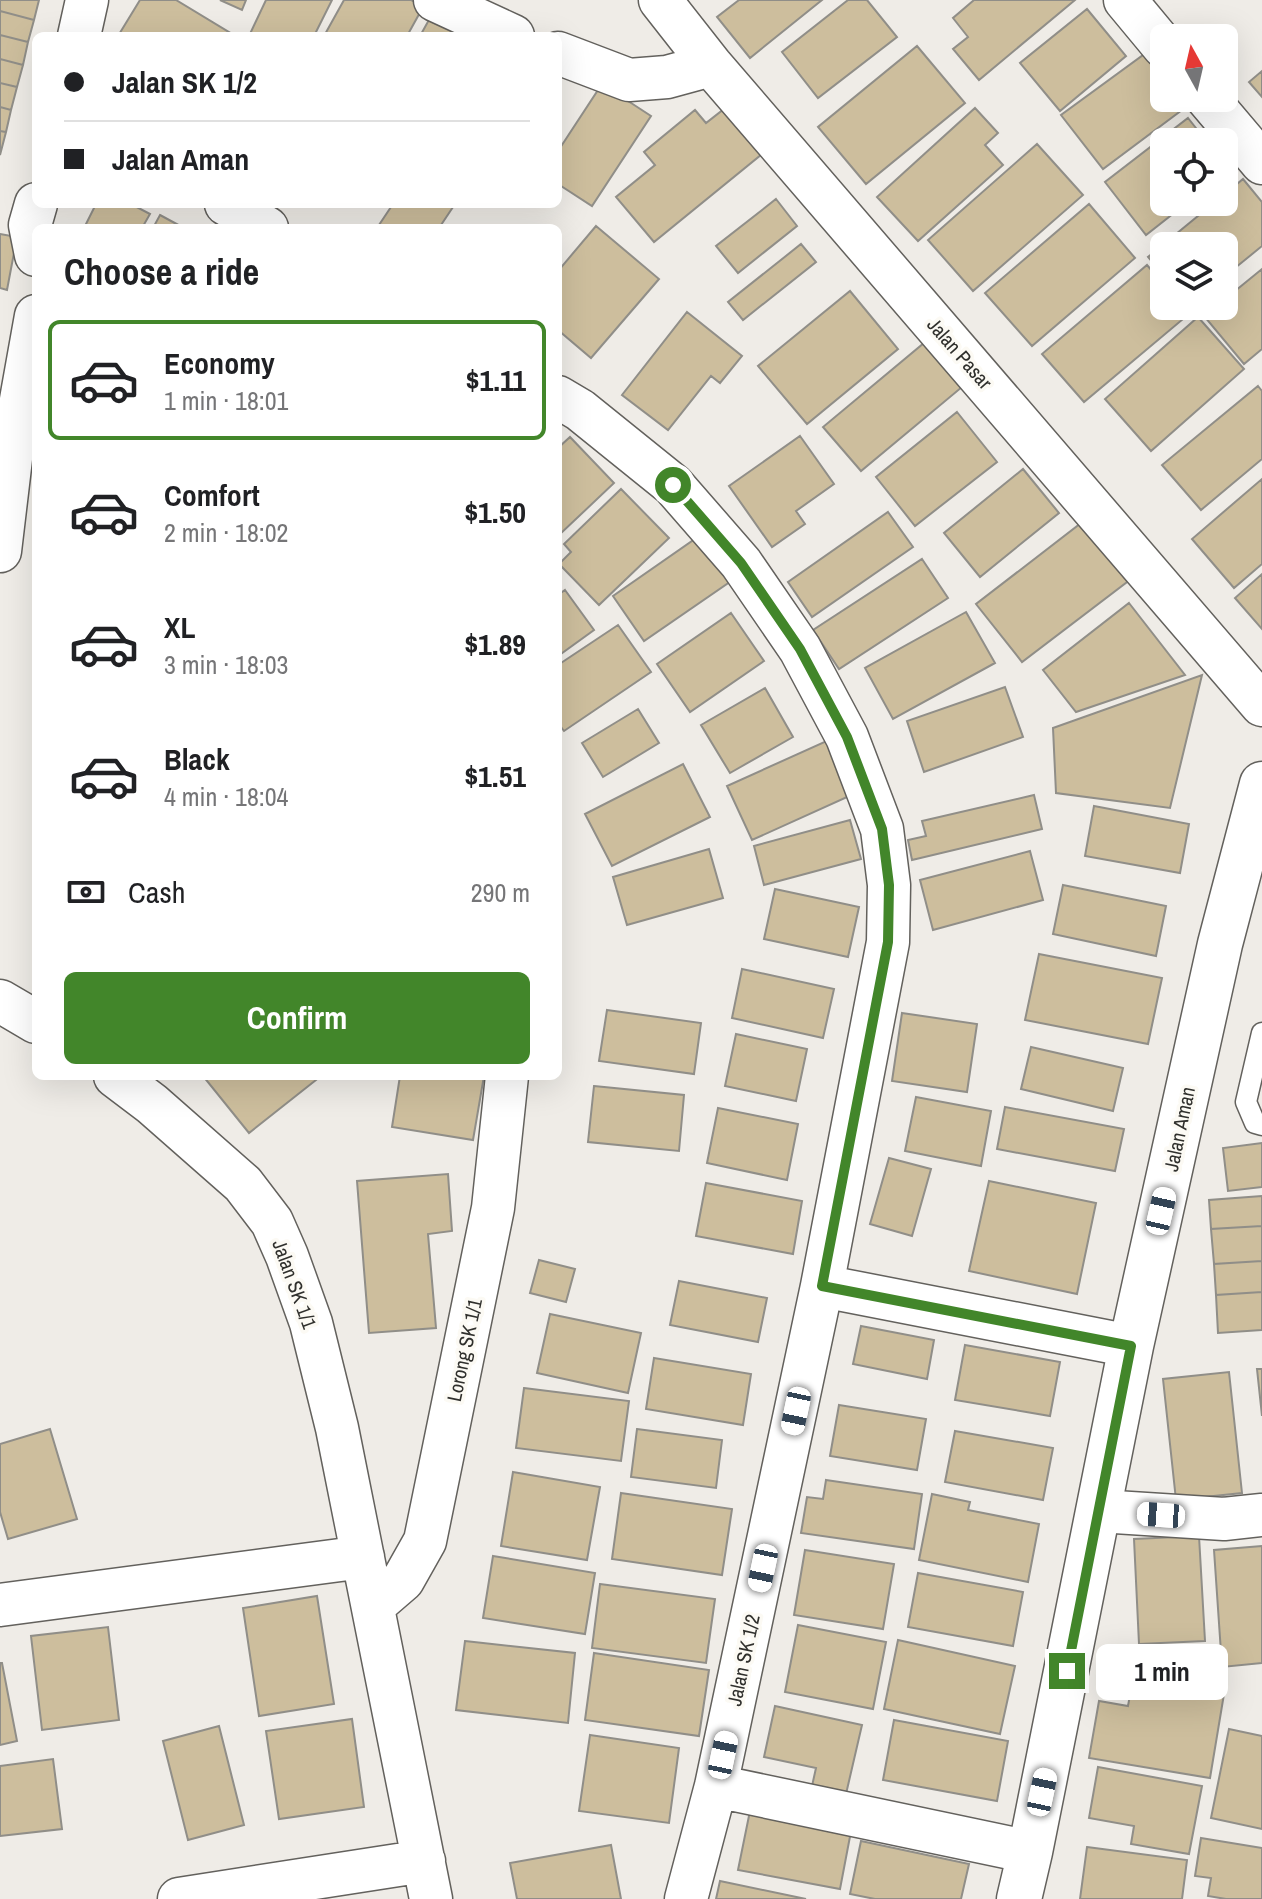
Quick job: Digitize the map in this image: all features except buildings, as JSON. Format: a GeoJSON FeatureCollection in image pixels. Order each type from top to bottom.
{"type":"FeatureCollection","features":[{"type":"Feature","properties":{"kind":"street"},"geometry":{"type":"LineString","coordinates":[[80,32],[87,0]]}},
{"type":"Feature","properties":{"kind":"street"},"geometry":{"type":"LineString","coordinates":[[435,0],[504,32]]}},
{"type":"Feature","properties":{"kind":"street","name":"Jalan Pasar"},"geometry":{"type":"LineString","coordinates":[[660,0],[711,65],[1262,705]]}},
{"type":"Feature","properties":{"kind":"street"},"geometry":{"type":"LineString","coordinates":[[1125,0],[1150,30]]}},
{"type":"Feature","properties":{"kind":"street"},"geometry":{"type":"LineString","coordinates":[[562,55],[629,80],[667,77],[711,65]]}},
{"type":"Feature","properties":{"kind":"street"},"geometry":{"type":"LineString","coordinates":[[1219,112],[1262,163]]}},
{"type":"Feature","properties":{"kind":"street"},"geometry":{"type":"LineString","coordinates":[[233,208],[260,224]]}},
{"type":"Feature","properties":{"kind":"street"},"geometry":{"type":"LineString","coordinates":[[0,551],[12,450],[32,338]]}},
{"type":"Feature","properties":{"kind":"street","name":"Jalan SK 1/2"},"geometry":{"type":"LineString","coordinates":[[562,399],[580,410],[673,485],[741,563],[800,649],[847,737],[882,829],[889,885],[888,942],[822,1286],[716,1786],[686,1899]]}},
{"type":"Feature","properties":{"kind":"street","name":"Jalan Aman"},"geometry":{"type":"LineString","coordinates":[[1019,1899],[1131,1346],[1220,944],[1262,784]]}},
{"type":"Feature","properties":{"kind":"street"},"geometry":{"type":"LineString","coordinates":[[0,1001],[32,1020]]}},
{"type":"Feature","properties":{"kind":"street","name":"Jalan SK 1/1"},"geometry":{"type":"LineString","coordinates":[[120,1080],[243,1184],[272,1222],[287,1256],[311,1323],[337,1428],[427,1880]]}},
{"type":"Feature","properties":{"kind":"street","name":"Lorong SK 1/1"},"geometry":{"type":"LineString","coordinates":[[374,1605],[403,1580],[425,1541],[493,1208],[507,1080]]}},
{"type":"Feature","properties":{"kind":"street"},"geometry":{"type":"LineString","coordinates":[[822,1286],[1131,1346]]}},
{"type":"Feature","properties":{"kind":"street"},"geometry":{"type":"LineString","coordinates":[[1099,1511],[1224,1519],[1262,1515]]}},
{"type":"Feature","properties":{"kind":"street"},"geometry":{"type":"LineString","coordinates":[[0,1605],[363,1557]]}},
{"type":"Feature","properties":{"kind":"street"},"geometry":{"type":"LineString","coordinates":[[716,1786],[1030,1852]]}},
{"type":"Feature","properties":{"kind":"street"},"geometry":{"type":"LineString","coordinates":[[179,1899],[427,1880]]}},
{"type":"Feature","properties":{"kind":"lane"},"geometry":{"type":"LineString","coordinates":[[1262,1033],[1246,1102],[1255,1123],[1262,1125]]}},
{"type":"Feature","properties":{"kind":"route"},"geometry":{"type":"LineString","coordinates":[[673,485],[741,563],[800,649],[847,737],[882,829],[889,885],[888,942],[822,1286],[1131,1346],[1067,1671]]}}]}
